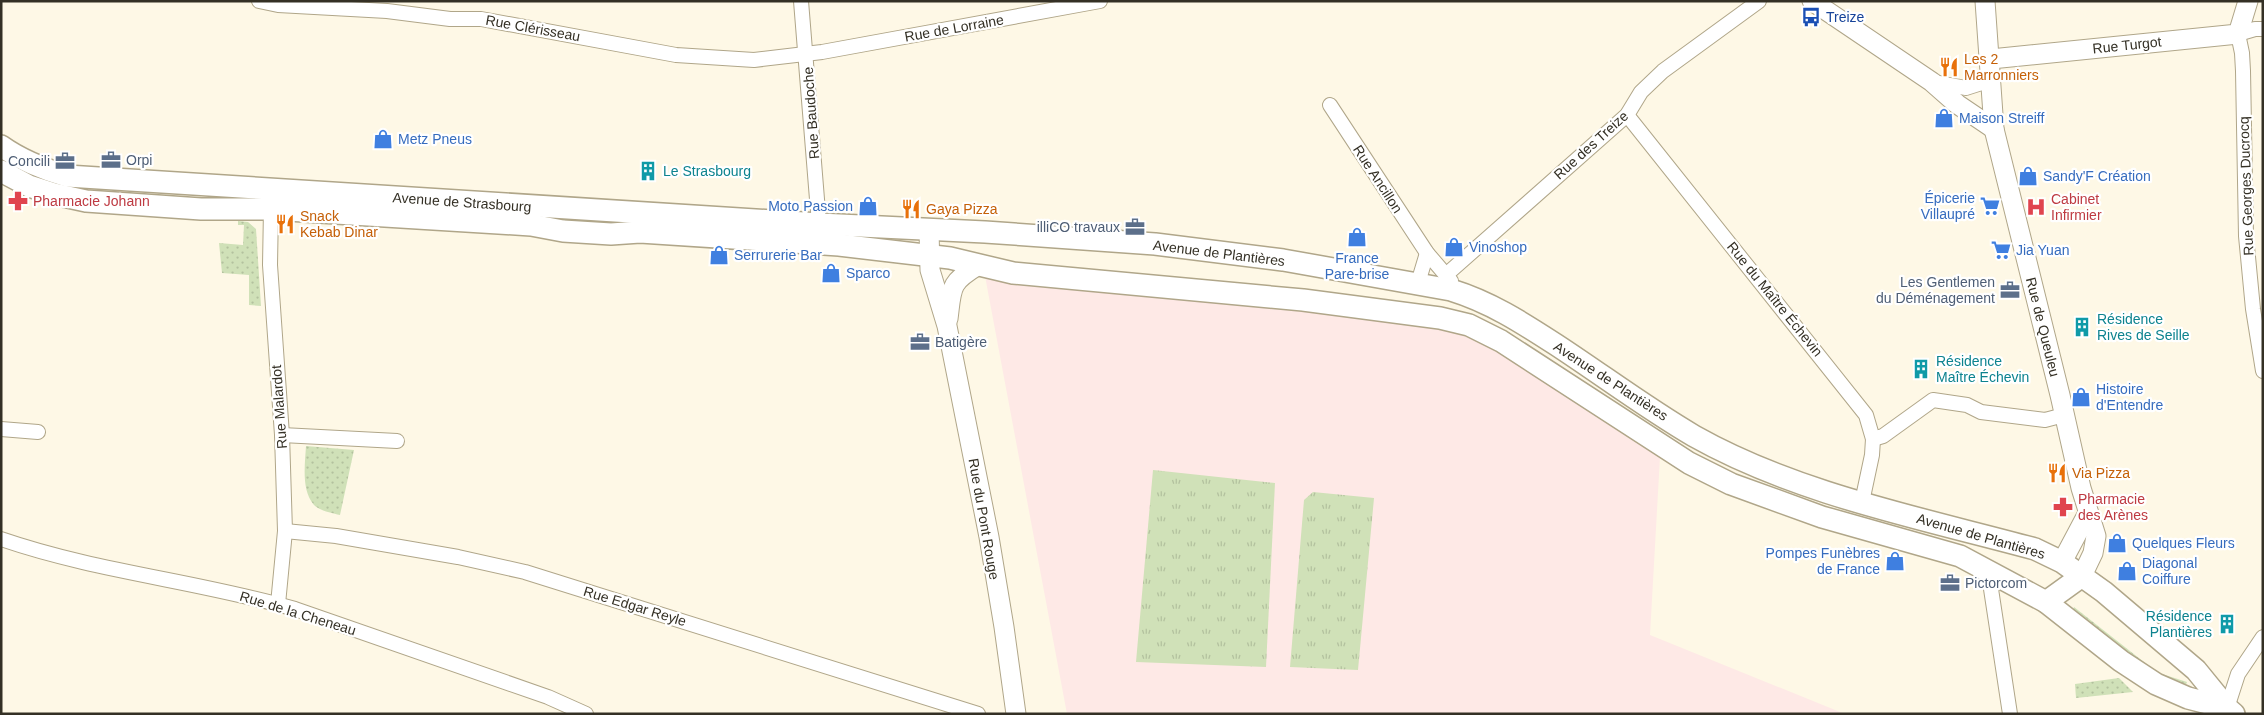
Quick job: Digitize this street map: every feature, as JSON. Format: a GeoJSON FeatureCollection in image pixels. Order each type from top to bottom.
{"type":"FeatureCollection","features":[{"type":"Feature","properties":{"kind":"main road","name":"Avenue de Strasbourg"},"geometry":{"type":"LineString","coordinates":[[1,146],[18,158],[42,169],[67,176],[929,230]]}},
{"type":"Feature","properties":{"kind":"main road","name":"Avenue de Strasbourg"},"geometry":{"type":"LineString","coordinates":[[2,172],[29,186],[86,201],[201,209],[271,209],[531,225],[588,233],[640,232],[736,238],[929,255]]}},
{"type":"Feature","properties":{"kind":"main road","name":"Avenue de Plantières"},"geometry":{"type":"LineString","coordinates":[[929,230],[994,232],[1155,244],[1283,260],[1418,283],[1449,282],[1512,316],[1694,435],[1751,465],[1804,485],[2035,549],[2062,562],[2104,592],[2196,670],[2230,711]]}},
{"type":"Feature","properties":{"kind":"main road","name":"Avenue de Plantières"},"geometry":{"type":"LineString","coordinates":[[929,255],[1013,273],[1287,298],[1440,318],[1469,325],[1501,341],[1689,463],[1731,484],[1822,517],[1960,556],[2046,602],[2139,674],[2188,698],[2230,711]]}},
{"type":"Feature","properties":{"kind":"main road"},"geometry":{"type":"LineString","coordinates":[[2046,602],[2062,562]]}},
{"type":"Feature","properties":{"kind":"main road"},"geometry":{"type":"LineString","coordinates":[[2046,602],[2082,576]]}},
{"type":"Feature","properties":{"kind":"street","name":"Rue Clérisseau"},"geometry":{"type":"LineString","coordinates":[[259,1],[278,5],[388,11],[450,19],[480,19],[676,55],[754,60],[807,55]]}},
{"type":"Feature","properties":{"kind":"street","name":"Rue Baudoche"},"geometry":{"type":"LineString","coordinates":[[801,1],[807,55],[819,224]]}},
{"type":"Feature","properties":{"kind":"street","name":"Rue de Lorraine"},"geometry":{"type":"LineString","coordinates":[[807,55],[1100,1]]}},
{"type":"Feature","properties":{"kind":"street","name":"Rue des Treize"},"geometry":{"type":"LineString","coordinates":[[1449,282],[1627,115],[1641,92],[1663,71],[1759,1]]}},
{"type":"Feature","properties":{"kind":"street"},"geometry":{"type":"LineString","coordinates":[[1812,1],[1932,82],[1957,104],[1994,129]]}},
{"type":"Feature","properties":{"kind":"street","name":"Rue de Queuleu"},"geometry":{"type":"LineString","coordinates":[[1985,1],[1994,129],[2088,514],[2096,536],[2093,554],[2082,576]]}},
{"type":"Feature","properties":{"kind":"street","name":"Rue Georges Ducrocq"},"geometry":{"type":"LineString","coordinates":[[2248,1],[2238,34],[2243,71],[2248,258],[2263,371]]}},
{"type":"Feature","properties":{"kind":"street","name":"Rue Turgot"},"geometry":{"type":"LineString","coordinates":[[1990,59],[2238,34],[2255,29],[2263,29]]}},
{"type":"Feature","properties":{"kind":"street"},"geometry":{"type":"LineString","coordinates":[[1932,82],[1966,88],[1991,80]]}},
{"type":"Feature","properties":{"kind":"street","name":"Rue Ancillon"},"geometry":{"type":"LineString","coordinates":[[1330,105],[1427,253],[1449,282]]}},
{"type":"Feature","properties":{"kind":"street","name":"Rue du Maître Échevin"},"geometry":{"type":"LineString","coordinates":[[1627,115],[1866,415],[1873,439],[1872,455],[1862,502]]}},
{"type":"Feature","properties":{"kind":"street","name":"Rue Malardot"},"geometry":{"type":"LineString","coordinates":[[271,209],[270,265],[282,435],[285,531],[278,604]]}},
{"type":"Feature","properties":{"kind":"street","name":"Rue du Pont Rouge"},"geometry":{"type":"LineString","coordinates":[[929,230],[930,270],[947,326],[989,537],[1016,714]]}},
{"type":"Feature","properties":{"kind":"street"},"geometry":{"type":"LineString","coordinates":[[1418,283],[1427,253]]}},
{"type":"Feature","properties":{"kind":"street","name":"Rue du Pont Rouge"},"geometry":{"type":"LineString","coordinates":[[947,326],[951,293],[955,282],[959,277],[977,266]]}},
{"type":"Feature","properties":{"kind":"street"},"geometry":{"type":"LineString","coordinates":[[1873,439],[1883,436],[1933,400],[1967,405],[1981,412],[2045,420],[2064,415]]}},
{"type":"Feature","properties":{"kind":"street"},"geometry":{"type":"LineString","coordinates":[[1,430],[38,432]]}},
{"type":"Feature","properties":{"kind":"street"},"geometry":{"type":"LineString","coordinates":[[282,435],[397,441]]}},
{"type":"Feature","properties":{"kind":"street"},"geometry":{"type":"LineString","coordinates":[[2062,562],[2088,514]]}},
{"type":"Feature","properties":{"kind":"street","name":"Rue Edgar Reyle"},"geometry":{"type":"LineString","coordinates":[[285,531],[336,536],[458,557],[525,572],[978,714]]}},
{"type":"Feature","properties":{"kind":"street","name":"Rue de la Cheneau"},"geometry":{"type":"LineString","coordinates":[[1,539],[72,561],[278,604],[476,672],[586,714]]}},
{"type":"Feature","properties":{"kind":"street"},"geometry":{"type":"LineString","coordinates":[[1998,575],[1991,589],[2010,714]]}},
{"type":"Feature","properties":{"kind":"street"},"geometry":{"type":"LineString","coordinates":[[2230,711],[2238,674],[2263,637]]}},
{"type":"Feature","properties":{"kind":"shaded area"},"geometry":{"type":"Polygon","coordinates":[[[985,276],[1281,305],[1453,329],[1498,348],[1660,457],[1650,635],[1845,714],[1067,714],[985,276]]]}},
{"type":"Feature","properties":{"kind":"green space"},"geometry":{"type":"Polygon","coordinates":[[[238,221],[248,222],[256,229],[261,306],[249,305],[249,275],[222,273],[219,243],[243,245],[244,225],[238,225],[238,221]]]}},
{"type":"Feature","properties":{"kind":"green space"},"geometry":{"type":"Polygon","coordinates":[[[306,446],[354,450],[340,515],[319,509],[310,499],[305,484],[306,446]]]}},
{"type":"Feature","properties":{"kind":"green space"},"geometry":{"type":"Polygon","coordinates":[[[1153,470],[1275,483],[1266,667],[1136,662],[1153,470]]]}},
{"type":"Feature","properties":{"kind":"green space"},"geometry":{"type":"Polygon","coordinates":[[[1313,492],[1374,498],[1358,670],[1290,667],[1304,500],[1313,492]]]}},
{"type":"Feature","properties":{"kind":"green space"},"geometry":{"type":"Polygon","coordinates":[[[2074,607],[2149,666],[2162,674],[2187,682],[2185,687],[2149,670],[2073,610],[2074,607]]]}},
{"type":"Feature","properties":{"kind":"green space"},"geometry":{"type":"Polygon","coordinates":[[[2119,678],[2133,692],[2076,698],[2075,684],[2119,678]]]}},
{"type":"Feature","properties":{"kind":"place","name":"Treize"},"geometry":{"type":"Point","coordinates":[1811,17]}},
{"type":"Feature","properties":{"kind":"place","name":"Les 2 Marronniers"},"geometry":{"type":"Point","coordinates":[1949,67]}},
{"type":"Feature","properties":{"kind":"place","name":"Maison Streiff"},"geometry":{"type":"Point","coordinates":[1944,118]}},
{"type":"Feature","properties":{"kind":"place","name":"Metz Pneus"},"geometry":{"type":"Point","coordinates":[383,139]}},
{"type":"Feature","properties":{"kind":"place","name":"Orpi"},"geometry":{"type":"Point","coordinates":[111,160]}},
{"type":"Feature","properties":{"kind":"place","name":"Concili"},"geometry":{"type":"Point","coordinates":[65,161]}},
{"type":"Feature","properties":{"kind":"place","name":"Le Strasbourg"},"geometry":{"type":"Point","coordinates":[648,171]}},
{"type":"Feature","properties":{"kind":"place","name":"Sandy'F Création"},"geometry":{"type":"Point","coordinates":[2028,176]}},
{"type":"Feature","properties":{"kind":"place","name":"Pharmacie Johann"},"geometry":{"type":"Point","coordinates":[18,201]}},
{"type":"Feature","properties":{"kind":"place","name":"Moto Passion"},"geometry":{"type":"Point","coordinates":[868,206]}},
{"type":"Feature","properties":{"kind":"place","name":"Épicerie Villaupré"},"geometry":{"type":"Point","coordinates":[1990,206]}},
{"type":"Feature","properties":{"kind":"place","name":"Cabinet Infirmier"},"geometry":{"type":"Point","coordinates":[2036,207]}},
{"type":"Feature","properties":{"kind":"place","name":"Gaya Pizza"},"geometry":{"type":"Point","coordinates":[911,209]}},
{"type":"Feature","properties":{"kind":"place","name":"Snack Kebab Dinar"},"geometry":{"type":"Point","coordinates":[285,224]}},
{"type":"Feature","properties":{"kind":"place","name":"illiCO travaux"},"geometry":{"type":"Point","coordinates":[1135,227]}},
{"type":"Feature","properties":{"kind":"place","name":"France Pare-brise"},"geometry":{"type":"Point","coordinates":[1357,237]}},
{"type":"Feature","properties":{"kind":"place","name":"Vinoshop"},"geometry":{"type":"Point","coordinates":[1454,247]}},
{"type":"Feature","properties":{"kind":"place","name":"Jia Yuan"},"geometry":{"type":"Point","coordinates":[2001,250]}},
{"type":"Feature","properties":{"kind":"place","name":"Serrurerie Bar"},"geometry":{"type":"Point","coordinates":[719,255]}},
{"type":"Feature","properties":{"kind":"place","name":"Sparco"},"geometry":{"type":"Point","coordinates":[831,273]}},
{"type":"Feature","properties":{"kind":"place","name":"Les Gentlemen du Déménagement"},"geometry":{"type":"Point","coordinates":[2010,290]}},
{"type":"Feature","properties":{"kind":"place","name":"Résidence Rives de Seille"},"geometry":{"type":"Point","coordinates":[2082,327]}},
{"type":"Feature","properties":{"kind":"place","name":"Batigère"},"geometry":{"type":"Point","coordinates":[920,342]}},
{"type":"Feature","properties":{"kind":"place","name":"Résidence Maître Échevin"},"geometry":{"type":"Point","coordinates":[1921,369]}},
{"type":"Feature","properties":{"kind":"place","name":"Histoire d'Entendre"},"geometry":{"type":"Point","coordinates":[2081,397]}},
{"type":"Feature","properties":{"kind":"place","name":"Via Pizza"},"geometry":{"type":"Point","coordinates":[2057,473]}},
{"type":"Feature","properties":{"kind":"place","name":"Pharmacie des Arènes"},"geometry":{"type":"Point","coordinates":[2063,507]}},
{"type":"Feature","properties":{"kind":"place","name":"Quelques Fleurs"},"geometry":{"type":"Point","coordinates":[2117,543]}},
{"type":"Feature","properties":{"kind":"place","name":"Pompes Funèbres de France"},"geometry":{"type":"Point","coordinates":[1895,561]}},
{"type":"Feature","properties":{"kind":"place","name":"Diagonal Coiffure"},"geometry":{"type":"Point","coordinates":[2127,571]}},
{"type":"Feature","properties":{"kind":"place","name":"Pictorcom"},"geometry":{"type":"Point","coordinates":[1950,583]}},
{"type":"Feature","properties":{"kind":"place","name":"Résidence Plantières"},"geometry":{"type":"Point","coordinates":[2227,624]}}]}
